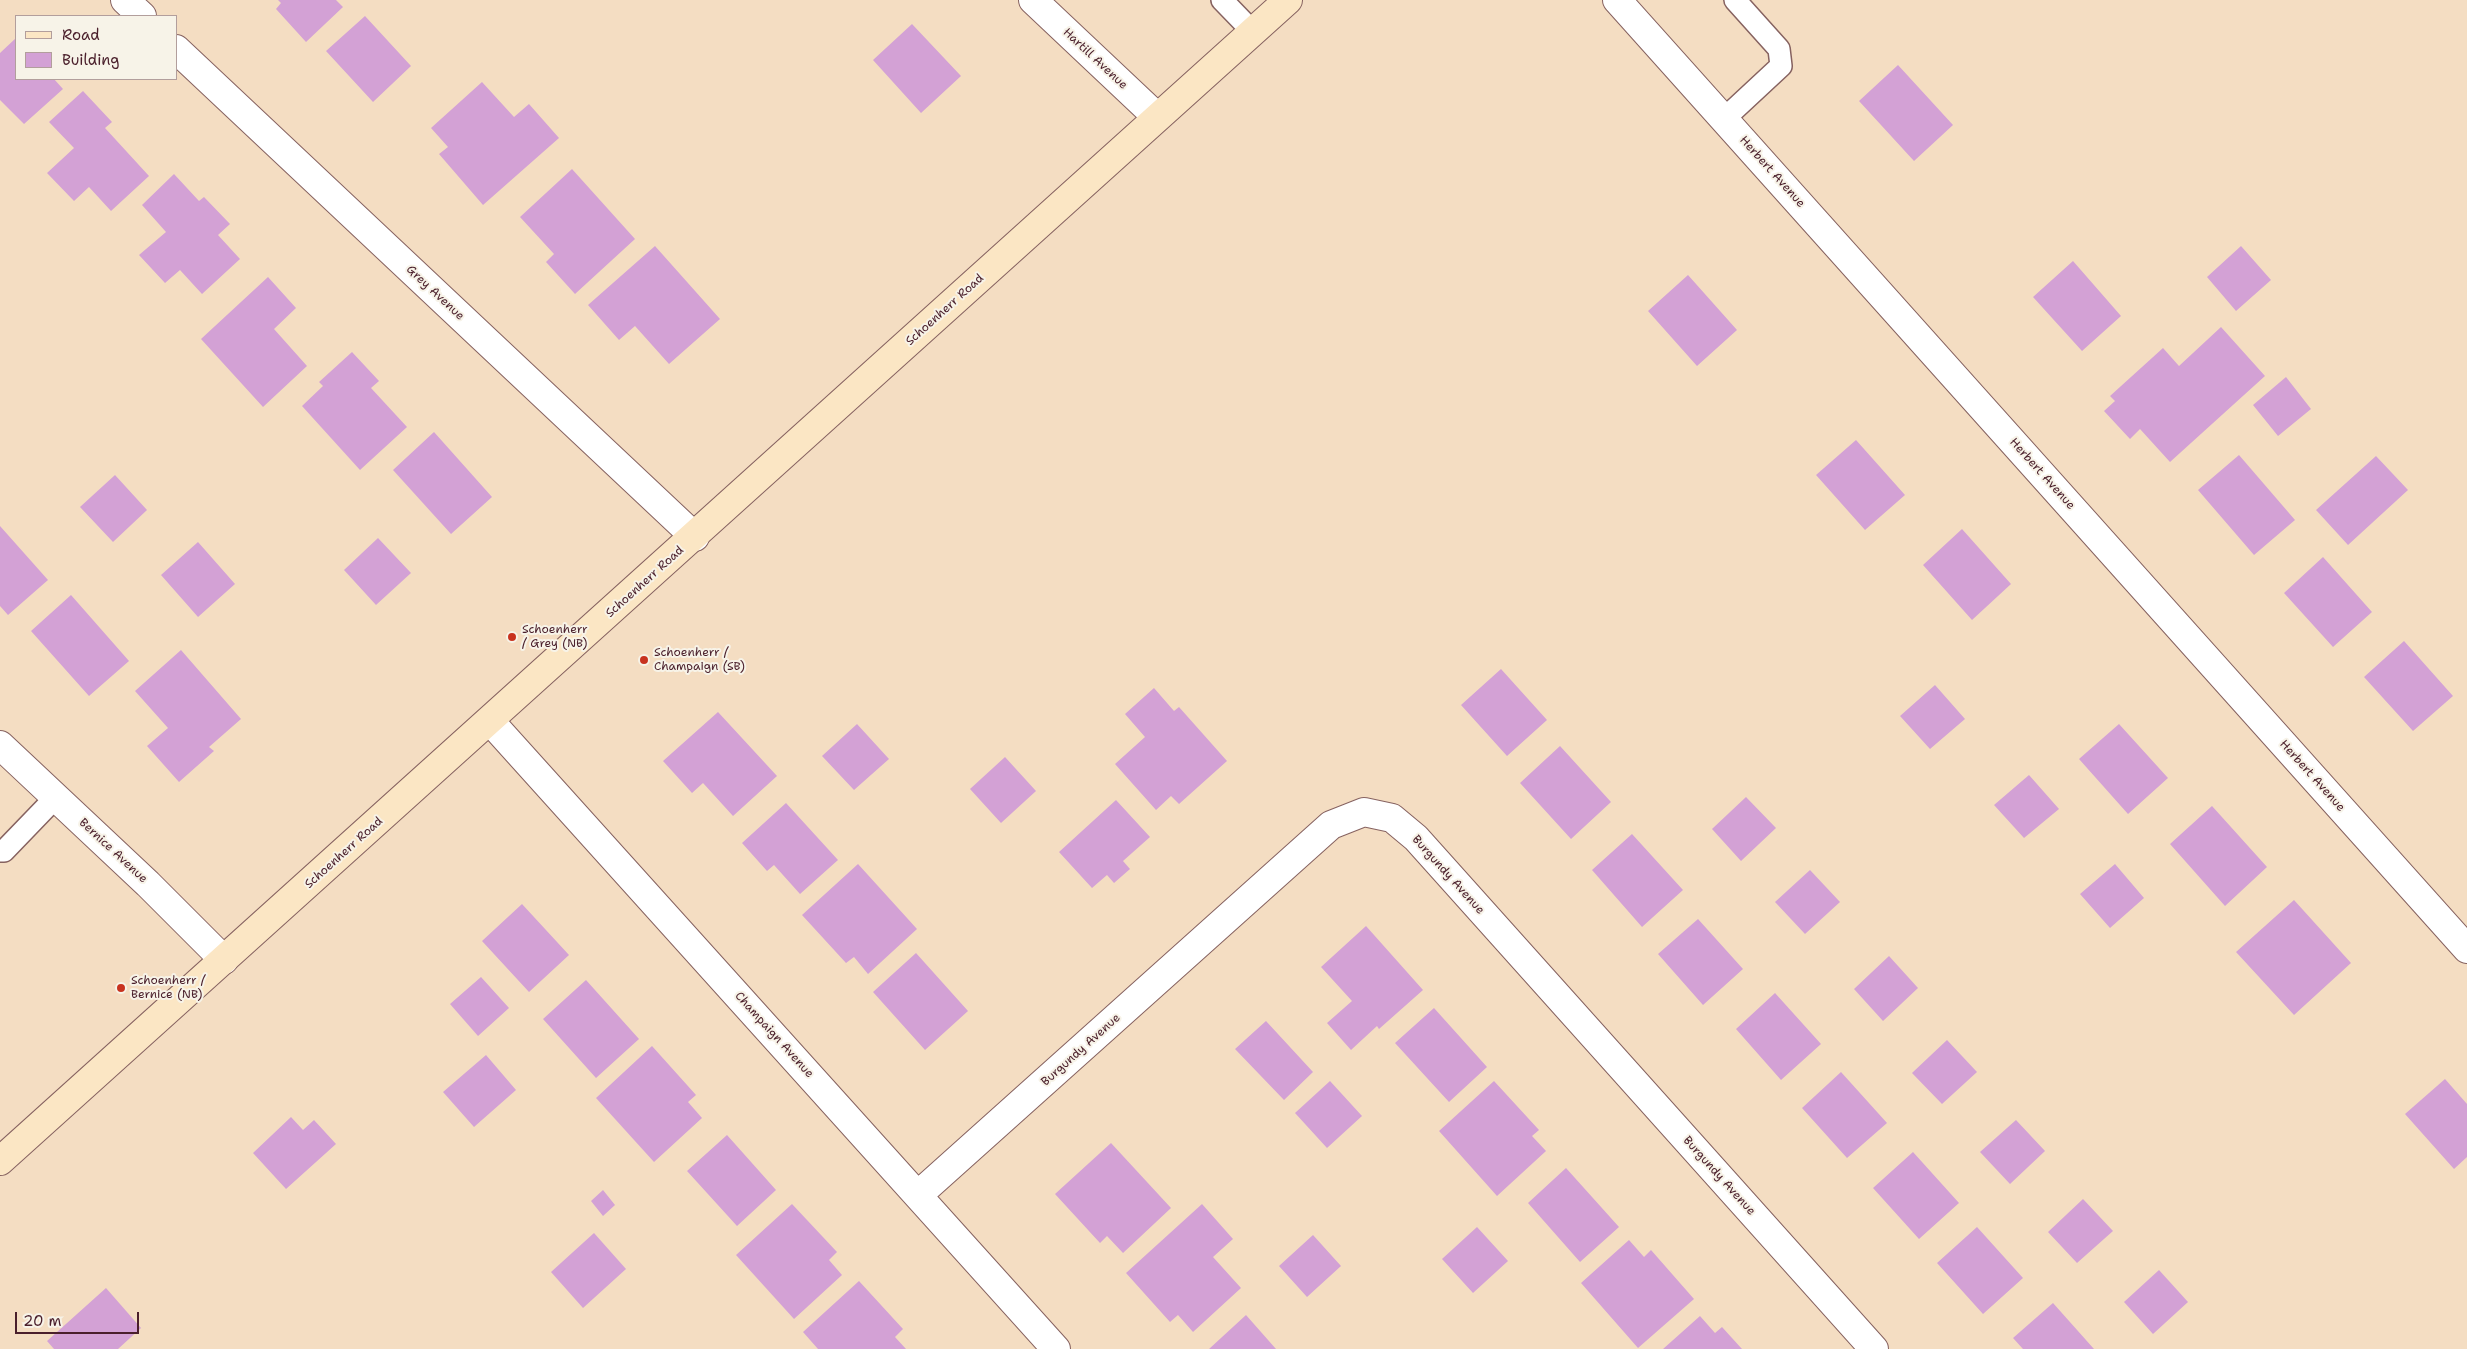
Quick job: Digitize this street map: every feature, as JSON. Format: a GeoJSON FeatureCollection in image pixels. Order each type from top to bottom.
{"type":"FeatureCollection","features":[{"type":"Feature","properties":{"kind":"main road","name":"Schoenherr Road"},"geometry":{"type":"LineString","coordinates":[[0,1161],[695,537],[1288,0]]}},
{"type":"Feature","properties":{"kind":"street"},"geometry":{"type":"LineString","coordinates":[[125,0],[141,15]]}},
{"type":"Feature","properties":{"kind":"street","name":"Hartill Avenue"},"geometry":{"type":"LineString","coordinates":[[1033,0],[1158,117]]}},
{"type":"Feature","properties":{"kind":"street","name":"Herbert Avenue"},"geometry":{"type":"LineString","coordinates":[[1617,0],[2467,948]]}},
{"type":"Feature","properties":{"kind":"street","name":"Grey Avenue"},"geometry":{"type":"LineString","coordinates":[[178,50],[695,537]]}},
{"type":"Feature","properties":{"kind":"street","name":"Champaign Avenue"},"geometry":{"type":"LineString","coordinates":[[490,721],[1056,1349]]}},
{"type":"Feature","properties":{"kind":"street","name":"Bernice Avenue"},"geometry":{"type":"LineString","coordinates":[[0,745],[148,884],[224,960]]}},
{"type":"Feature","properties":{"kind":"street","name":"Burgundy Avenue"},"geometry":{"type":"LineString","coordinates":[[918,1195],[1331,825],[1364,812],[1392,818],[1416,838],[1874,1349]]}},
{"type":"Feature","properties":{"kind":"lane"},"geometry":{"type":"LineString","coordinates":[[1222,0],[1253,32]]}},
{"type":"Feature","properties":{"kind":"lane"},"geometry":{"type":"LineString","coordinates":[[1724,119],[1781,66],[1779,49],[1734,0]]}},
{"type":"Feature","properties":{"kind":"lane"},"geometry":{"type":"LineString","coordinates":[[0,851],[4,851],[56,797]]}},
{"type":"Feature","properties":{"kind":"building"},"geometry":{"type":"Polygon","coordinates":[[[278,0],[336,0],[343,7],[306,42],[276,9],[281,3],[278,0]]]}},
{"type":"Feature","properties":{"kind":"building"},"geometry":{"type":"Polygon","coordinates":[[[365,16],[411,66],[373,102],[326,51],[365,16]]]}},
{"type":"Feature","properties":{"kind":"building"},"geometry":{"type":"Polygon","coordinates":[[[912,24],[961,76],[921,113],[873,60],[912,24]]]}},
{"type":"Feature","properties":{"kind":"building"},"geometry":{"type":"Polygon","coordinates":[[[15,39],[15,80],[55,80],[63,89],[24,124],[0,100],[0,53],[15,39]]]}},
{"type":"Feature","properties":{"kind":"building"},"geometry":{"type":"Polygon","coordinates":[[[1898,65],[1953,125],[1914,161],[1859,101],[1898,65]]]}},
{"type":"Feature","properties":{"kind":"building"},"geometry":{"type":"Polygon","coordinates":[[[482,82],[514,117],[529,104],[559,138],[483,205],[439,154],[448,147],[431,128],[482,82]]]}},
{"type":"Feature","properties":{"kind":"building"},"geometry":{"type":"Polygon","coordinates":[[[83,91],[112,122],[105,128],[149,176],[111,211],[89,187],[74,201],[47,173],[74,148],[49,122],[83,91]]]}},
{"type":"Feature","properties":{"kind":"building"},"geometry":{"type":"Polygon","coordinates":[[[572,169],[635,239],[575,294],[546,262],[554,254],[520,217],[572,169]]]}},
{"type":"Feature","properties":{"kind":"building"},"geometry":{"type":"Polygon","coordinates":[[[174,174],[199,201],[204,197],[230,224],[218,235],[240,259],[202,294],[180,270],[165,283],[139,255],[166,232],[142,205],[174,174]]]}},
{"type":"Feature","properties":{"kind":"building"},"geometry":{"type":"Polygon","coordinates":[[[655,246],[720,319],[669,364],[635,326],[619,340],[588,305],[655,246]]]}},
{"type":"Feature","properties":{"kind":"building"},"geometry":{"type":"Polygon","coordinates":[[[2241,246],[2271,280],[2236,311],[2207,277],[2241,246]]]}},
{"type":"Feature","properties":{"kind":"building"},"geometry":{"type":"Polygon","coordinates":[[[2073,261],[2121,316],[2082,351],[2033,297],[2073,261]]]}},
{"type":"Feature","properties":{"kind":"building"},"geometry":{"type":"Polygon","coordinates":[[[1688,275],[1737,330],[1697,366],[1648,311],[1688,275]]]}},
{"type":"Feature","properties":{"kind":"building"},"geometry":{"type":"Polygon","coordinates":[[[268,277],[296,308],[274,329],[307,366],[263,407],[201,339],[268,277]]]}},
{"type":"Feature","properties":{"kind":"building"},"geometry":{"type":"Polygon","coordinates":[[[2221,327],[2265,376],[2170,462],[2140,429],[2130,439],[2104,411],[2115,401],[2110,396],[2163,348],[2179,366],[2221,327]]]}},
{"type":"Feature","properties":{"kind":"building"},"geometry":{"type":"Polygon","coordinates":[[[352,352],[379,381],[371,388],[407,427],[360,470],[302,406],[323,386],[319,382],[352,352]]]}},
{"type":"Feature","properties":{"kind":"building"},"geometry":{"type":"Polygon","coordinates":[[[2286,377],[2311,409],[2278,436],[2253,405],[2286,377]]]}},
{"type":"Feature","properties":{"kind":"building"},"geometry":{"type":"Polygon","coordinates":[[[434,432],[492,497],[451,534],[393,470],[434,432]]]}},
{"type":"Feature","properties":{"kind":"building"},"geometry":{"type":"Polygon","coordinates":[[[1856,440],[1905,495],[1865,530],[1816,475],[1856,440]]]}},
{"type":"Feature","properties":{"kind":"building"},"geometry":{"type":"Polygon","coordinates":[[[2239,455],[2295,520],[2254,555],[2198,490],[2239,455]]]}},
{"type":"Feature","properties":{"kind":"building"},"geometry":{"type":"Polygon","coordinates":[[[2376,456],[2408,490],[2348,545],[2316,510],[2376,456]]]}},
{"type":"Feature","properties":{"kind":"building"},"geometry":{"type":"Polygon","coordinates":[[[115,475],[147,510],[113,542],[80,507],[115,475]]]}},
{"type":"Feature","properties":{"kind":"building"},"geometry":{"type":"Polygon","coordinates":[[[0,526],[48,580],[8,615],[0,606],[0,526]]]}},
{"type":"Feature","properties":{"kind":"building"},"geometry":{"type":"Polygon","coordinates":[[[1962,529],[2011,584],[1972,620],[1923,565],[1962,529]]]}},
{"type":"Feature","properties":{"kind":"building"},"geometry":{"type":"Polygon","coordinates":[[[378,538],[411,573],[376,605],[344,570],[378,538]]]}},
{"type":"Feature","properties":{"kind":"building"},"geometry":{"type":"Polygon","coordinates":[[[198,542],[235,584],[198,617],[161,575],[198,542]]]}},
{"type":"Feature","properties":{"kind":"building"},"geometry":{"type":"Polygon","coordinates":[[[2323,557],[2372,612],[2333,647],[2284,593],[2323,557]]]}},
{"type":"Feature","properties":{"kind":"building"},"geometry":{"type":"Polygon","coordinates":[[[71,595],[129,661],[89,696],[31,631],[71,595]]]}},
{"type":"Feature","properties":{"kind":"building"},"geometry":{"type":"Polygon","coordinates":[[[2404,641],[2453,696],[2413,731],[2364,677],[2404,641]]]}},
{"type":"Feature","properties":{"kind":"building"},"geometry":{"type":"Polygon","coordinates":[[[181,650],[241,719],[209,747],[214,751],[179,782],[147,746],[168,728],[135,691],[181,650]]]}},
{"type":"Feature","properties":{"kind":"building"},"geometry":{"type":"Polygon","coordinates":[[[1501,669],[1547,720],[1507,756],[1461,705],[1501,669]]]}},
{"type":"Feature","properties":{"kind":"building"},"geometry":{"type":"Polygon","coordinates":[[[1935,685],[1965,719],[1930,749],[1900,716],[1935,685]]]}},
{"type":"Feature","properties":{"kind":"building"},"geometry":{"type":"Polygon","coordinates":[[[1154,688],[1174,711],[1179,707],[1227,761],[1179,804],[1171,796],[1156,810],[1115,764],[1145,737],[1125,714],[1154,688]]]}},
{"type":"Feature","properties":{"kind":"building"},"geometry":{"type":"Polygon","coordinates":[[[718,712],[777,776],[733,816],[703,783],[692,793],[663,761],[718,712]]]}},
{"type":"Feature","properties":{"kind":"building"},"geometry":{"type":"Polygon","coordinates":[[[857,724],[889,759],[854,790],[822,756],[857,724]]]}},
{"type":"Feature","properties":{"kind":"building"},"geometry":{"type":"Polygon","coordinates":[[[2119,724],[2168,778],[2128,814],[2079,759],[2119,724]]]}},
{"type":"Feature","properties":{"kind":"building"},"geometry":{"type":"Polygon","coordinates":[[[1560,746],[1611,802],[1571,839],[1520,783],[1560,746]]]}},
{"type":"Feature","properties":{"kind":"building"},"geometry":{"type":"Polygon","coordinates":[[[1005,757],[1036,791],[1001,823],[970,789],[1005,757]]]}},
{"type":"Feature","properties":{"kind":"building"},"geometry":{"type":"Polygon","coordinates":[[[2029,775],[2059,809],[2024,838],[1994,805],[2029,775]]]}},
{"type":"Feature","properties":{"kind":"building"},"geometry":{"type":"Polygon","coordinates":[[[1746,797],[1776,828],[1741,861],[1712,829],[1746,797]]]}},
{"type":"Feature","properties":{"kind":"building"},"geometry":{"type":"Polygon","coordinates":[[[1116,800],[1150,837],[1123,861],[1130,869],[1114,883],[1107,875],[1092,888],[1059,852],[1116,800]]]}},
{"type":"Feature","properties":{"kind":"building"},"geometry":{"type":"Polygon","coordinates":[[[786,803],[838,860],[800,894],[774,865],[767,871],[742,843],[786,803]]]}},
{"type":"Feature","properties":{"kind":"building"},"geometry":{"type":"Polygon","coordinates":[[[2212,806],[2267,867],[2225,906],[2170,844],[2212,806]]]}},
{"type":"Feature","properties":{"kind":"building"},"geometry":{"type":"Polygon","coordinates":[[[1632,834],[1683,890],[1642,927],[1592,870],[1632,834]]]}},
{"type":"Feature","properties":{"kind":"building"},"geometry":{"type":"Polygon","coordinates":[[[858,864],[917,929],[868,974],[854,957],[846,963],[802,915],[858,864]]]}},
{"type":"Feature","properties":{"kind":"building"},"geometry":{"type":"Polygon","coordinates":[[[2115,864],[2144,898],[2110,928],[2080,894],[2115,864]]]}},
{"type":"Feature","properties":{"kind":"building"},"geometry":{"type":"Polygon","coordinates":[[[1810,870],[1840,902],[1805,934],[1775,902],[1810,870]]]}},
{"type":"Feature","properties":{"kind":"building"},"geometry":{"type":"Polygon","coordinates":[[[2294,900],[2351,963],[2294,1015],[2236,952],[2294,900]]]}},
{"type":"Feature","properties":{"kind":"building"},"geometry":{"type":"Polygon","coordinates":[[[522,904],[569,955],[529,992],[482,941],[522,904]]]}},
{"type":"Feature","properties":{"kind":"building"},"geometry":{"type":"Polygon","coordinates":[[[1698,919],[1743,969],[1703,1005],[1658,954],[1698,919]]]}},
{"type":"Feature","properties":{"kind":"building"},"geometry":{"type":"Polygon","coordinates":[[[1366,926],[1423,990],[1379,1029],[1377,1026],[1351,1050],[1327,1023],[1352,1001],[1321,967],[1366,926]]]}},
{"type":"Feature","properties":{"kind":"building"},"geometry":{"type":"Polygon","coordinates":[[[916,953],[968,1011],[925,1050],[873,992],[916,953]]]}},
{"type":"Feature","properties":{"kind":"building"},"geometry":{"type":"Polygon","coordinates":[[[1889,956],[1918,988],[1883,1021],[1854,989],[1889,956]]]}},
{"type":"Feature","properties":{"kind":"building"},"geometry":{"type":"Polygon","coordinates":[[[481,977],[509,1008],[478,1036],[450,1004],[481,977]]]}},
{"type":"Feature","properties":{"kind":"building"},"geometry":{"type":"Polygon","coordinates":[[[586,980],[639,1039],[596,1078],[543,1019],[586,980]]]}},
{"type":"Feature","properties":{"kind":"building"},"geometry":{"type":"Polygon","coordinates":[[[1775,993],[1821,1044],[1781,1080],[1736,1029],[1775,993]]]}},
{"type":"Feature","properties":{"kind":"building"},"geometry":{"type":"Polygon","coordinates":[[[1434,1008],[1487,1067],[1449,1102],[1395,1043],[1434,1008]]]}},
{"type":"Feature","properties":{"kind":"building"},"geometry":{"type":"Polygon","coordinates":[[[1266,1021],[1313,1072],[1284,1100],[1235,1049],[1266,1021]]]}},
{"type":"Feature","properties":{"kind":"building"},"geometry":{"type":"Polygon","coordinates":[[[1947,1040],[1977,1072],[1942,1104],[1912,1073],[1947,1040]]]}},
{"type":"Feature","properties":{"kind":"building"},"geometry":{"type":"Polygon","coordinates":[[[652,1046],[696,1095],[688,1102],[702,1118],[654,1162],[596,1098],[652,1046]]]}},
{"type":"Feature","properties":{"kind":"building"},"geometry":{"type":"Polygon","coordinates":[[[486,1055],[516,1090],[474,1127],[443,1092],[486,1055]]]}},
{"type":"Feature","properties":{"kind":"building"},"geometry":{"type":"Polygon","coordinates":[[[1841,1072],[1887,1123],[1847,1158],[1802,1108],[1841,1072]]]}},
{"type":"Feature","properties":{"kind":"building"},"geometry":{"type":"Polygon","coordinates":[[[2445,1079],[2467,1104],[2467,1157],[2454,1169],[2405,1114],[2445,1079]]]}},
{"type":"Feature","properties":{"kind":"building"},"geometry":{"type":"Polygon","coordinates":[[[1330,1081],[1362,1116],[1327,1148],[1295,1113],[1330,1081]]]}},
{"type":"Feature","properties":{"kind":"building"},"geometry":{"type":"Polygon","coordinates":[[[1494,1081],[1539,1130],[1532,1136],[1546,1151],[1497,1196],[1439,1131],[1494,1081]]]}},
{"type":"Feature","properties":{"kind":"building"},"geometry":{"type":"Polygon","coordinates":[[[291,1117],[303,1130],[314,1120],[336,1144],[286,1189],[253,1153],[291,1117]]]}},
{"type":"Feature","properties":{"kind":"building"},"geometry":{"type":"Polygon","coordinates":[[[2016,1120],[2045,1151],[2010,1184],[1980,1152],[2016,1120]]]}},
{"type":"Feature","properties":{"kind":"building"},"geometry":{"type":"Polygon","coordinates":[[[727,1135],[776,1190],[737,1226],[687,1171],[727,1135]]]}},
{"type":"Feature","properties":{"kind":"building"},"geometry":{"type":"Polygon","coordinates":[[[1111,1143],[1171,1208],[1123,1253],[1107,1236],[1100,1243],[1055,1194],[1111,1143]]]}},
{"type":"Feature","properties":{"kind":"building"},"geometry":{"type":"Polygon","coordinates":[[[1913,1152],[1959,1203],[1919,1239],[1873,1188],[1913,1152]]]}},
{"type":"Feature","properties":{"kind":"building"},"geometry":{"type":"Polygon","coordinates":[[[1566,1168],[1619,1227],[1580,1262],[1528,1203],[1566,1168]]]}},
{"type":"Feature","properties":{"kind":"building"},"geometry":{"type":"Polygon","coordinates":[[[603,1190],[615,1205],[603,1216],[591,1201],[603,1190]]]}},
{"type":"Feature","properties":{"kind":"building"},"geometry":{"type":"Polygon","coordinates":[[[2083,1199],[2113,1231],[2077,1263],[2048,1232],[2083,1199]]]}},
{"type":"Feature","properties":{"kind":"building"},"geometry":{"type":"Polygon","coordinates":[[[792,1204],[837,1252],[829,1260],[842,1275],[794,1319],[736,1255],[792,1204]]]}},
{"type":"Feature","properties":{"kind":"building"},"geometry":{"type":"Polygon","coordinates":[[[1202,1204],[1233,1239],[1213,1257],[1241,1288],[1193,1332],[1178,1315],[1170,1322],[1126,1273],[1202,1204]]]}},
{"type":"Feature","properties":{"kind":"building"},"geometry":{"type":"Polygon","coordinates":[[[1477,1227],[1508,1261],[1473,1293],[1442,1259],[1477,1227]]]}},
{"type":"Feature","properties":{"kind":"building"},"geometry":{"type":"Polygon","coordinates":[[[1977,1227],[2023,1278],[1983,1314],[1937,1263],[1977,1227]]]}},
{"type":"Feature","properties":{"kind":"building"},"geometry":{"type":"Polygon","coordinates":[[[594,1233],[626,1269],[583,1308],[551,1272],[594,1233]]]}},
{"type":"Feature","properties":{"kind":"building"},"geometry":{"type":"Polygon","coordinates":[[[1313,1235],[1341,1266],[1307,1297],[1279,1266],[1313,1235]]]}},
{"type":"Feature","properties":{"kind":"building"},"geometry":{"type":"Polygon","coordinates":[[[1629,1240],[1644,1257],[1651,1250],[1694,1299],[1638,1348],[1581,1283],[1629,1240]]]}},
{"type":"Feature","properties":{"kind":"building"},"geometry":{"type":"Polygon","coordinates":[[[2159,1270],[2188,1302],[2153,1334],[2124,1302],[2159,1270]]]}},
{"type":"Feature","properties":{"kind":"building"},"geometry":{"type":"Polygon","coordinates":[[[859,1281],[903,1329],[895,1337],[906,1349],[818,1349],[803,1332],[859,1281]]]}},
{"type":"Feature","properties":{"kind":"building"},"geometry":{"type":"Polygon","coordinates":[[[106,1288],[141,1328],[118,1349],[54,1349],[47,1341],[106,1288]]]}},
{"type":"Feature","properties":{"kind":"building"},"geometry":{"type":"Polygon","coordinates":[[[2053,1303],[2094,1349],[2023,1349],[2013,1338],[2053,1303]]]}},
{"type":"Feature","properties":{"kind":"building"},"geometry":{"type":"Polygon","coordinates":[[[1246,1315],[1276,1349],[1209,1349],[1246,1315]]]}},
{"type":"Feature","properties":{"kind":"building"},"geometry":{"type":"Polygon","coordinates":[[[1700,1316],[1715,1333],[1722,1327],[1742,1349],[1663,1349],[1700,1316]]]}},
{"type":"Feature","properties":{"kind":"place","name":"Schoenherr / Grey (NB)"},"geometry":{"type":"Point","coordinates":[512,637]}},
{"type":"Feature","properties":{"kind":"place","name":"Schoenherr / Champaign (SB)"},"geometry":{"type":"Point","coordinates":[644,660]}},
{"type":"Feature","properties":{"kind":"place","name":"Schoenherr / Bernice (NB)"},"geometry":{"type":"Point","coordinates":[121,988]}}]}
